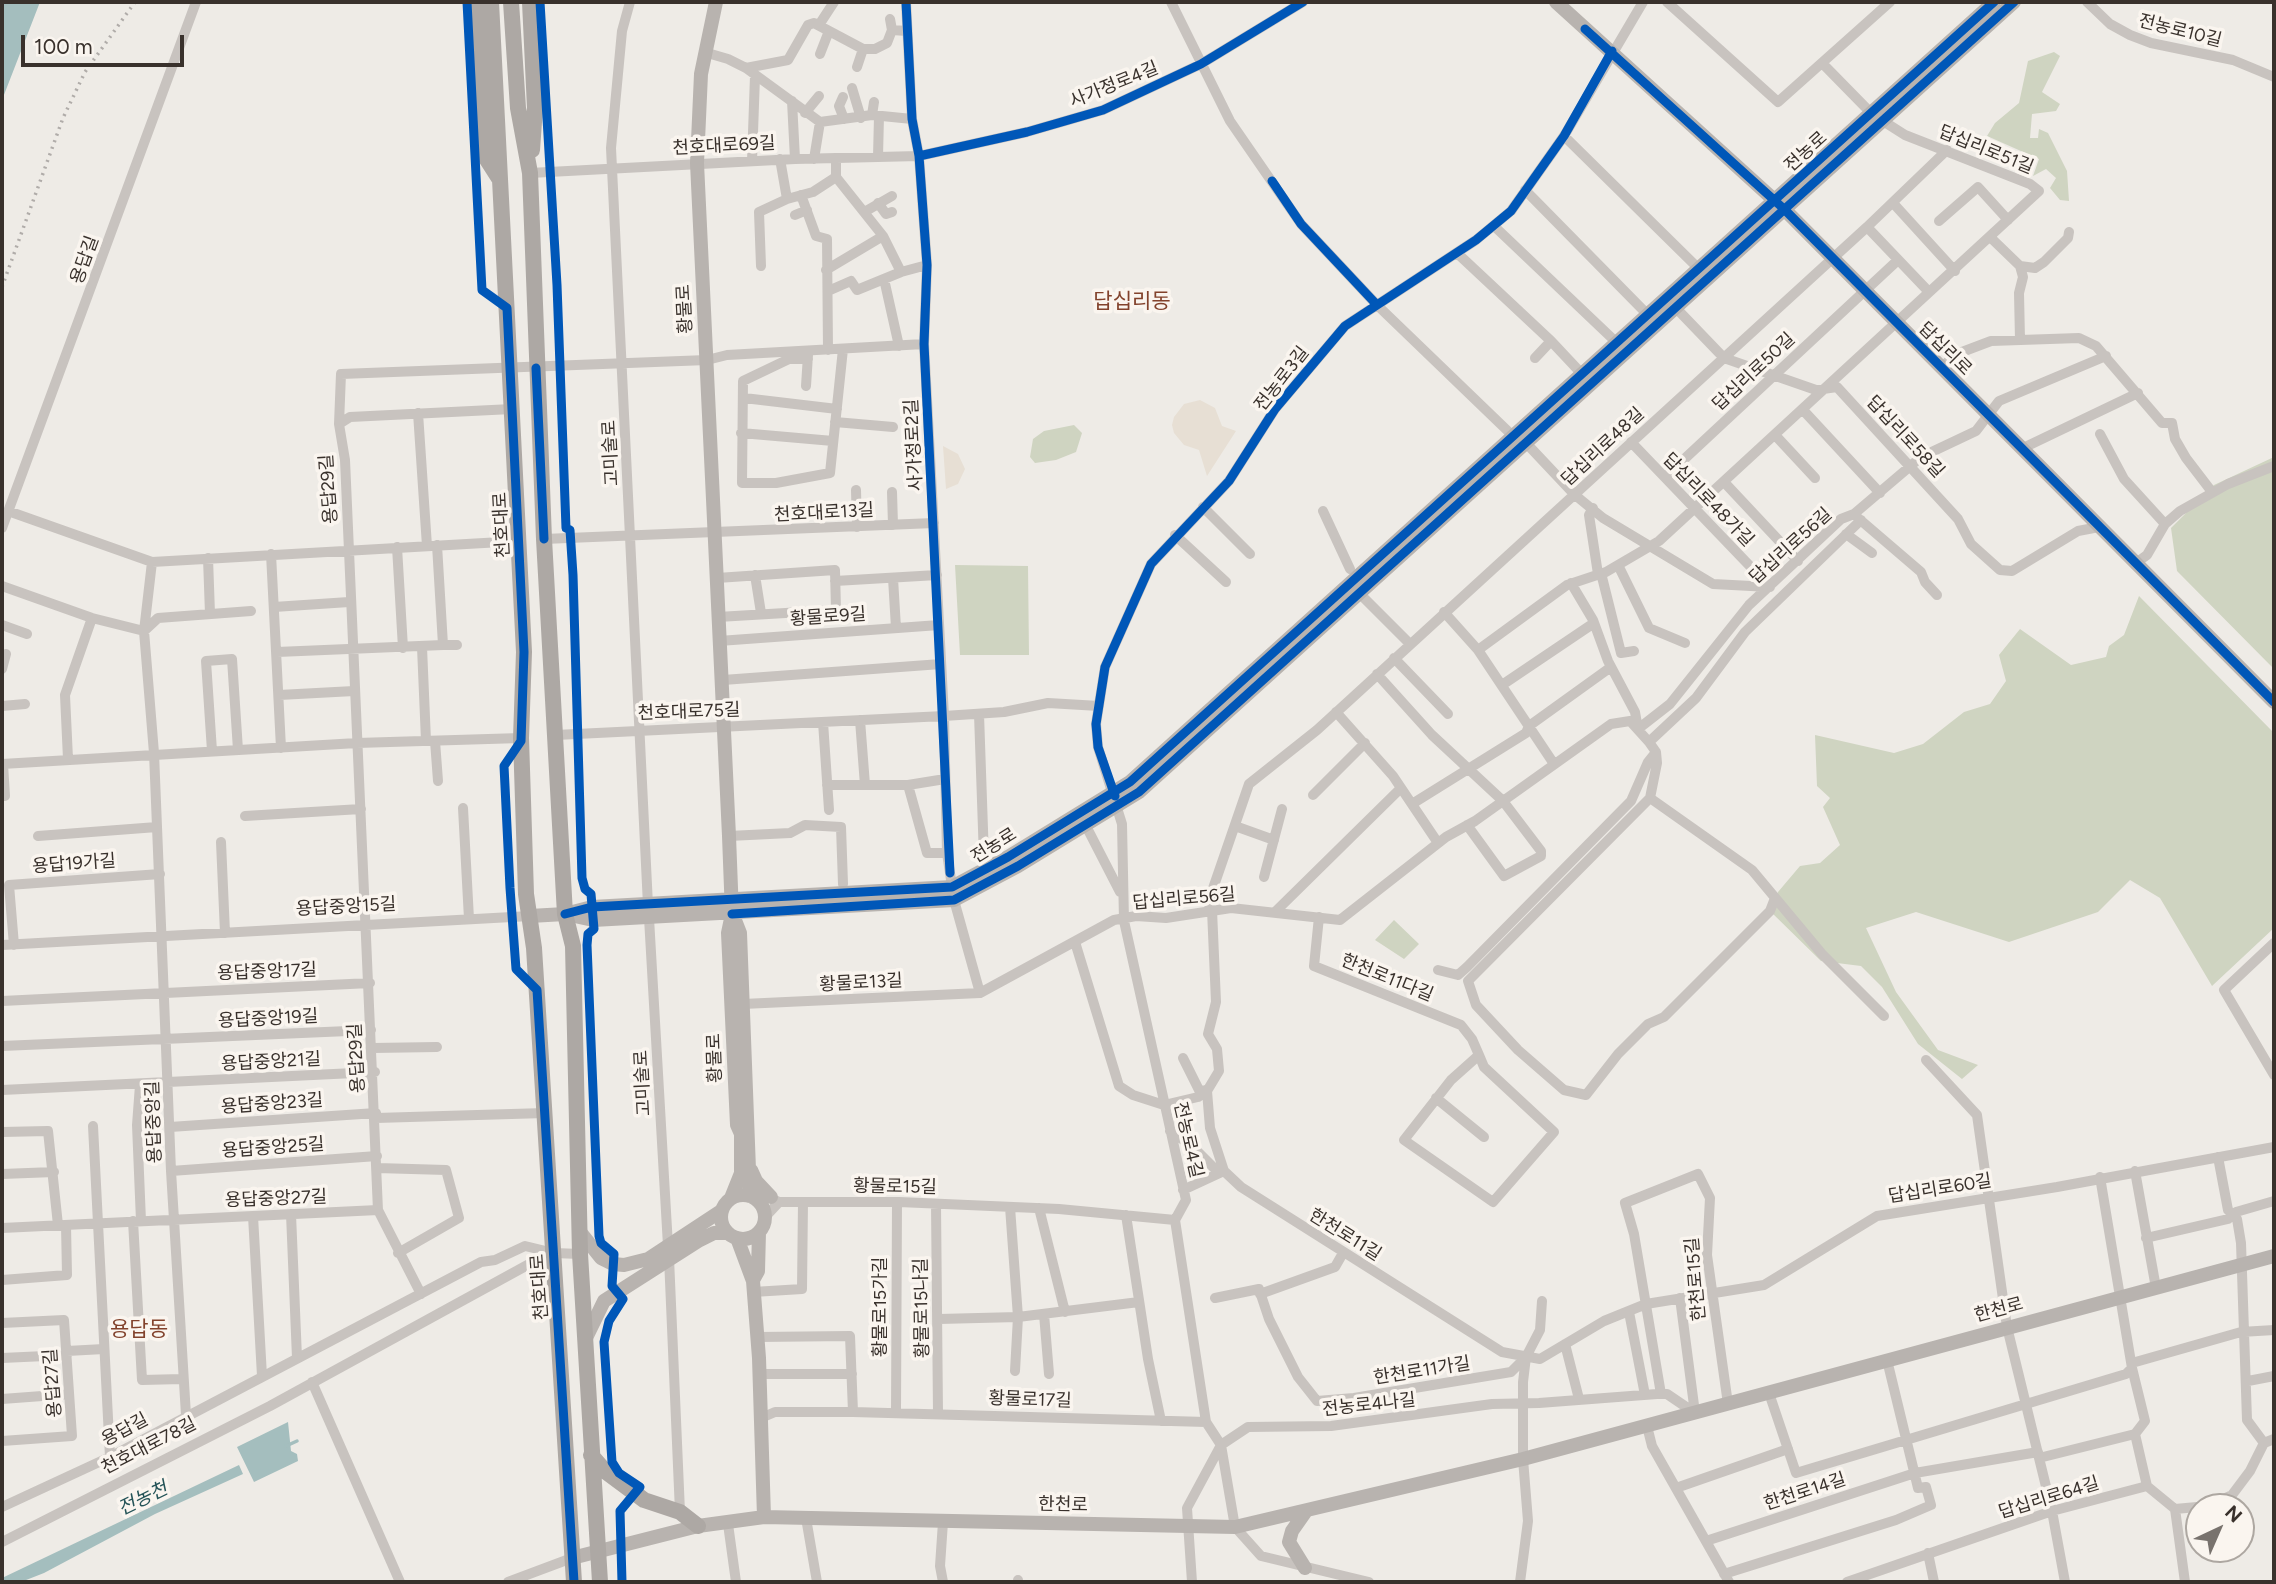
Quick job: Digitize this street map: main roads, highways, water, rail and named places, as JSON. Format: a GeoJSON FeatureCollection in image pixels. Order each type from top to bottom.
{"type":"FeatureCollection","features":[{"type":"Feature","properties":{"kind":"main road"},"geometry":{"type":"LineString","coordinates":[[476,2],[484,155],[501,181]]}},
{"type":"Feature","properties":{"kind":"main road","name":"천호대로"},"geometry":{"type":"LineString","coordinates":[[491,2],[524,652],[521,738],[530,916],[574,1582]]}},
{"type":"Feature","properties":{"kind":"main road"},"geometry":{"type":"LineString","coordinates":[[511,2],[518,108],[530,173]]}},
{"type":"Feature","properties":{"kind":"main road"},"geometry":{"type":"LineString","coordinates":[[530,2],[535,108],[530,173],[537,332],[536,368],[565,914],[573,946],[580,1254],[600,1582]]}},
{"type":"Feature","properties":{"kind":"main road","name":"황물로"},"geometry":{"type":"LineString","coordinates":[[716,2],[704,52],[699,97],[697,163],[723,680],[732,907],[729,933],[741,1173],[731,1198]]}},
{"type":"Feature","properties":{"kind":"main road","name":"답십리로"},"geometry":{"type":"LineString","coordinates":[[1556,2],[1780,205],[2274,702]]}},
{"type":"Feature","properties":{"kind":"main road","name":"전농로"},"geometry":{"type":"LineString","coordinates":[[1877,117],[1994,2]]}},
{"type":"Feature","properties":{"kind":"main road","name":"전농로"},"geometry":{"type":"LineString","coordinates":[[565,914],[592,907],[648,911],[953,894],[1018,866],[1086,824],[1130,782],[1356,589],[1474,474],[1480,464],[1520,441],[1675,307],[1780,205],[1877,117],[2014,2]]}},
{"type":"Feature","properties":{"kind":"main road","name":"전농로"},"geometry":{"type":"LineString","coordinates":[[1520,441],[1581,373],[1698,268],[1780,205]]}},
{"type":"Feature","properties":{"kind":"main road","name":"전농로"},"geometry":{"type":"LineString","coordinates":[[953,894],[1008,858],[1115,798]]}},
{"type":"Feature","properties":{"kind":"main road","name":"황물로"},"geometry":{"type":"LineString","coordinates":[[732,907],[740,933],[752,1197]]}},
{"type":"Feature","properties":{"kind":"main road","name":"용답중앙15길"},"geometry":{"type":"LineString","coordinates":[[530,916],[565,914]]}},
{"type":"Feature","properties":{"kind":"main road"},"geometry":{"type":"LineString","coordinates":[[751,1169],[756,1181],[775,1199]]}},
{"type":"Feature","properties":{"kind":"main road"},"geometry":{"type":"LineString","coordinates":[[585,1340],[604,1301],[721,1212],[731,1198],[752,1197],[762,1206],[765,1217],[758,1232],[758,1271],[753,1287]]}},
{"type":"Feature","properties":{"kind":"main road"},"geometry":{"type":"LineString","coordinates":[[721,1212],[721,1223],[735,1240],[753,1287],[760,1374],[764,1517]]}},
{"type":"Feature","properties":{"kind":"main road"},"geometry":{"type":"LineString","coordinates":[[704,1239],[735,1240],[749,1238],[758,1232]]}},
{"type":"Feature","properties":{"kind":"main road"},"geometry":{"type":"LineString","coordinates":[[581,1233],[601,1258],[613,1264],[651,1263]]}},
{"type":"Feature","properties":{"kind":"main road"},"geometry":{"type":"LineString","coordinates":[[669,1252],[714,1233],[735,1240]]}},
{"type":"Feature","properties":{"kind":"main road","name":"한천로"},"geometry":{"type":"LineString","coordinates":[[597,1549],[698,1526],[764,1517],[1235,1527],[1523,1459],[2274,1256]]}},
{"type":"Feature","properties":{"kind":"main road"},"geometry":{"type":"LineString","coordinates":[[591,1455],[605,1471],[644,1500],[680,1512],[698,1526]]}},
{"type":"Feature","properties":{"kind":"main road"},"geometry":{"type":"LineString","coordinates":[[1305,1568],[1289,1542],[1292,1531],[1306,1511]]}},
{"type":"Feature","properties":{"kind":"main road"},"geometry":{"type":"LineString","coordinates":[[572,1558],[597,1549]]}},
{"type":"Feature","properties":{"kind":"water"},"geometry":{"type":"Polygon","coordinates":[[[2,2],[40,2],[2,100],[2,2]]]}},
{"type":"Feature","properties":{"kind":"water"},"geometry":{"type":"Polygon","coordinates":[[[288,1422],[291,1451],[297,1454],[298,1461],[254,1482],[237,1447],[288,1422]]]}},
{"type":"Feature","properties":{"kind":"water"},"geometry":{"type":"Polygon","coordinates":[[[239,1465],[243,1474],[155,1514],[44,1573],[21,1582],[2,1582],[2,1578],[239,1465]]]}},
{"type":"Feature","properties":{"kind":"waterway","name":"전농천"},"geometry":{"type":"LineString","coordinates":[[286,1446],[297,1441]]}},
{"type":"Feature","properties":{"kind":"railway"},"geometry":{"type":"LineString","coordinates":[[2,287],[63,118],[85,72],[135,2]]}},
{"type":"Feature","properties":{"kind":"district","name":"답십리동"},"geometry":{"type":"Point","coordinates":[1132,302]}},
{"type":"Feature","properties":{"kind":"district","name":"용답동"},"geometry":{"type":"Point","coordinates":[139,1330]}}]}
